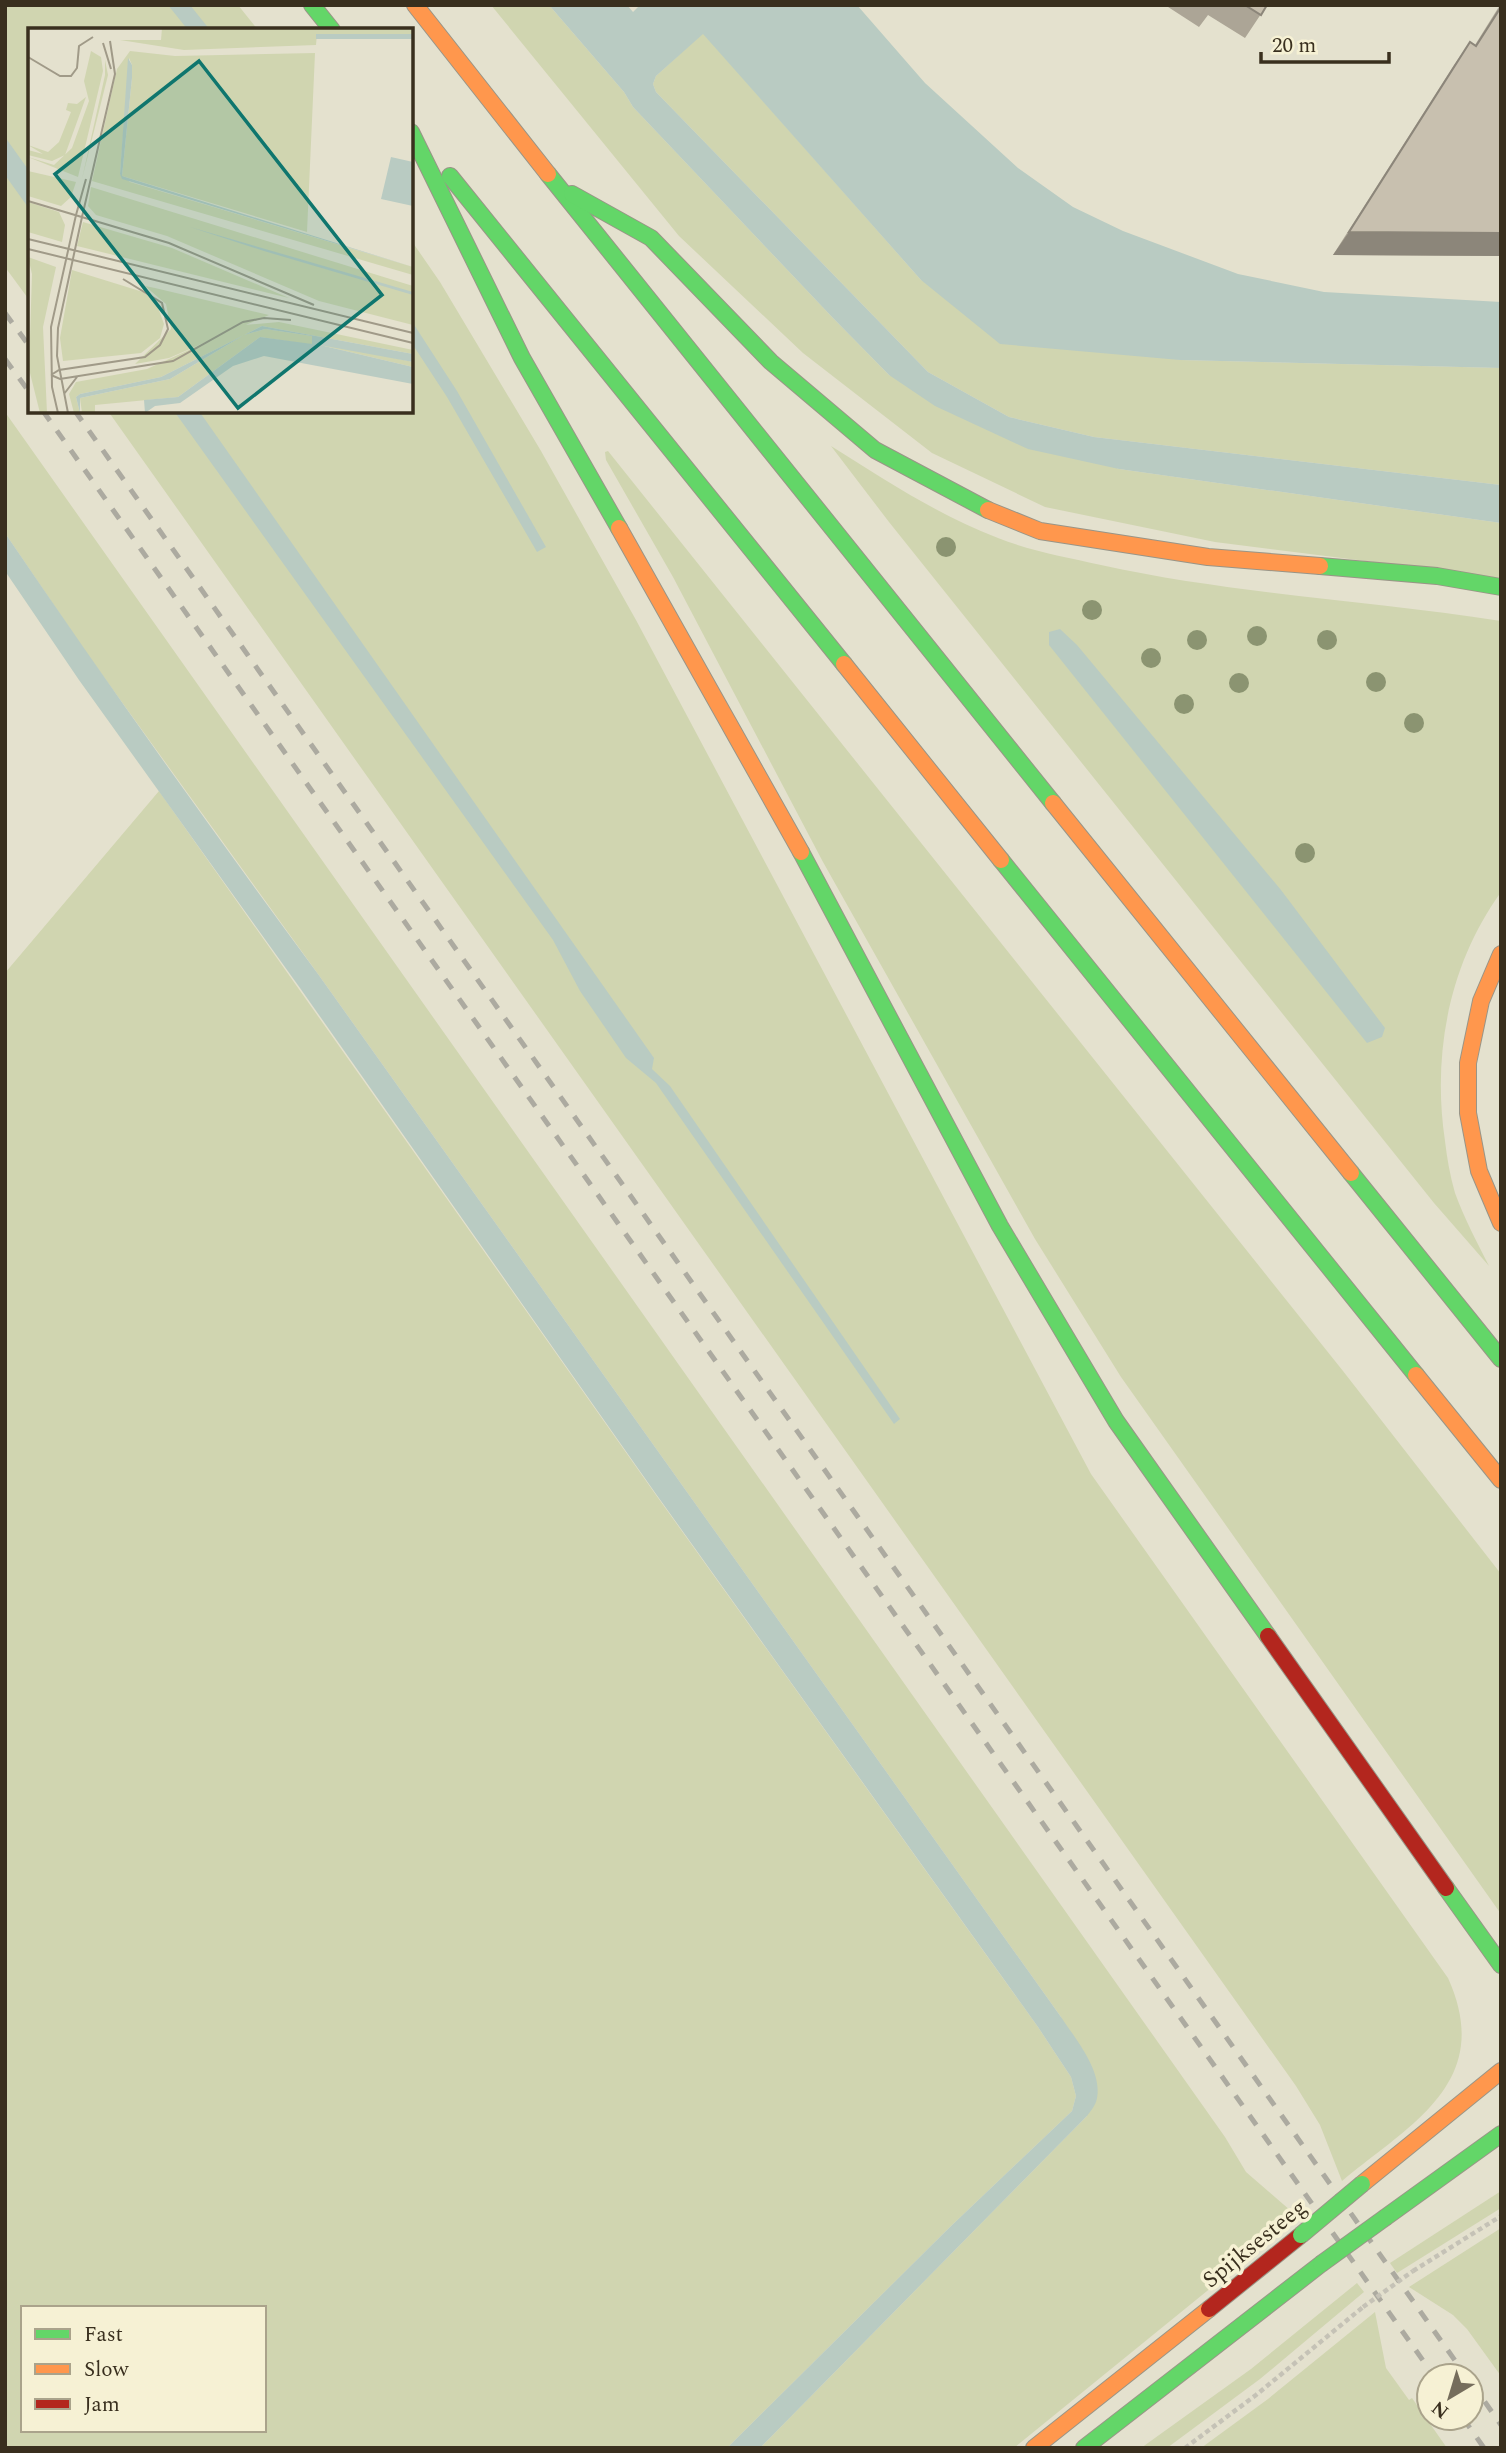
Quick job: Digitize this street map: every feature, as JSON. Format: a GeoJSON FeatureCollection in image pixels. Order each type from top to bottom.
{"type":"FeatureCollection","features":[{"type":"Feature","properties":{"kind":"main road"},"geometry":{"type":"LineString","coordinates":[[313,5],[330,28]]}},
{"type":"Feature","properties":{"kind":"main road"},"geometry":{"type":"LineString","coordinates":[[415,5],[556,186],[1501,1359]]}},
{"type":"Feature","properties":{"kind":"main road"},"geometry":{"type":"LineString","coordinates":[[413,132],[1501,1480]]}},
{"type":"Feature","properties":{"kind":"main road"},"geometry":{"type":"LineString","coordinates":[[413,134],[522,358],[765,785],[1000,1226],[1102,1398],[1501,1965]]}},
{"type":"Feature","properties":{"kind":"main road"},"geometry":{"type":"LineString","coordinates":[[556,186],[651,238],[771,362],[875,450],[974,504],[1041,531],[1182,553],[1437,576],[1501,587]]}},
{"type":"Feature","properties":{"kind":"main road"},"geometry":{"type":"LineString","coordinates":[[1501,954],[1481,1001],[1468,1063],[1468,1113],[1479,1171],[1501,1223]]}},
{"type":"Feature","properties":{"kind":"main road","name":"Spijksesteeg"},"geometry":{"type":"LineString","coordinates":[[1034,2448],[1501,2071]]}},
{"type":"Feature","properties":{"kind":"main road"},"geometry":{"type":"LineString","coordinates":[[1084,2448],[1321,2264],[1501,2134]]}},
{"type":"Feature","properties":{"kind":"path"},"geometry":{"type":"LineString","coordinates":[[1185,2448],[1256,2395],[1363,2307],[1413,2271],[1501,2216]]}},
{"type":"Feature","properties":{"kind":"green space"},"geometry":{"type":"Polygon","coordinates":[[[5,5],[238,5],[256,28],[28,28],[28,298],[5,267],[5,5]]]}},
{"type":"Feature","properties":{"kind":"green space"},"geometry":{"type":"Polygon","coordinates":[[[491,5],[549,5],[624,92],[633,107],[889,375],[1119,469],[1501,523],[1501,578],[1215,542],[1045,507],[932,453],[803,353],[679,236],[491,5]]]}},
{"type":"Feature","properties":{"kind":"green space"},"geometry":{"type":"Polygon","coordinates":[[[703,33],[921,280],[1180,360],[1501,368],[1501,485],[1094,437],[1009,417],[928,372],[656,92],[653,84],[656,76],[703,33]]]}},
{"type":"Feature","properties":{"kind":"green space"},"geometry":{"type":"Polygon","coordinates":[[[413,243],[440,282],[541,451],[636,620],[1091,1474],[1448,1978],[1460,2014],[1461,2046],[1453,2073],[1439,2097],[1418,2119],[1342,2181],[1320,2125],[1296,2086],[109,413],[413,413],[413,243]]]}},
{"type":"Feature","properties":{"kind":"green space"},"geometry":{"type":"Polygon","coordinates":[[[5,412],[1225,2137],[1246,2172],[1298,2217],[1014,2448],[760,2448],[1087,2116],[1061,2017],[85,651],[5,533],[5,412]]]}},
{"type":"Feature","properties":{"kind":"green space"},"geometry":{"type":"Polygon","coordinates":[[[831,446],[954,519],[1010,543],[1036,550],[1200,583],[1501,621],[1501,892],[1468,949],[1457,979],[1443,1043],[1441,1076],[1445,1141],[1453,1187],[1489,1266],[1434,1203],[831,446]]]}},
{"type":"Feature","properties":{"kind":"green space"},"geometry":{"type":"Polygon","coordinates":[[[608,451],[1343,1371],[1501,1574],[1501,1914],[1121,1377],[1035,1239],[823,862],[673,577],[606,460],[605,452],[608,451]]]}},
{"type":"Feature","properties":{"kind":"green space"},"geometry":{"type":"Polygon","coordinates":[[[159,791],[656,1495],[1038,2027],[1071,2077],[1076,2096],[1072,2111],[950,2227],[727,2448],[5,2448],[5,973],[159,791]]]}},
{"type":"Feature","properties":{"kind":"green space"},"geometry":{"type":"Polygon","coordinates":[[[1501,2191],[1501,2208],[1397,2273],[1390,2263],[1501,2191]]]}},
{"type":"Feature","properties":{"kind":"green space"},"geometry":{"type":"Polygon","coordinates":[[[1501,2228],[1501,2376],[1467,2329],[1453,2315],[1409,2287],[1501,2228]]]}},
{"type":"Feature","properties":{"kind":"green space"},"geometry":{"type":"Polygon","coordinates":[[[1357,2283],[1364,2292],[1260,2379],[1167,2448],[1141,2448],[1251,2369],[1357,2283]]]}},
{"type":"Feature","properties":{"kind":"green space"},"geometry":{"type":"Polygon","coordinates":[[[1375,2312],[1386,2368],[1409,2400],[1412,2398],[1415,2402],[1415,2432],[1436,2432],[1447,2448],[1201,2448],[1268,2399],[1375,2312]]]}},
{"type":"Feature","properties":{"kind":"shaded area"},"geometry":{"type":"Polygon","coordinates":[[[168,5],[190,5],[208,28],[186,28],[168,5]]]}},
{"type":"Feature","properties":{"kind":"shaded area"},"geometry":{"type":"Polygon","coordinates":[[[549,5],[627,5],[633,12],[640,5],[857,5],[925,83],[1018,168],[1073,207],[1123,231],[1238,274],[1324,292],[1501,302],[1501,368],[1180,360],[1000,344],[921,280],[703,34],[656,76],[653,84],[656,92],[928,372],[1009,417],[1094,437],[1501,485],[1501,523],[1119,469],[1028,449],[935,406],[889,375],[832,317],[633,107],[624,92],[549,5]]]}},
{"type":"Feature","properties":{"kind":"shaded area"},"geometry":{"type":"Polygon","coordinates":[[[5,137],[28,169],[28,207],[5,175],[5,137]]]}},
{"type":"Feature","properties":{"kind":"shaded area"},"geometry":{"type":"Polygon","coordinates":[[[413,323],[457,391],[546,547],[537,552],[447,397],[413,345],[413,323]]]}},
{"type":"Feature","properties":{"kind":"shaded area"},"geometry":{"type":"Polygon","coordinates":[[[175,413],[200,413],[654,1058],[652,1069],[670,1086],[900,1419],[894,1424],[656,1083],[626,1058],[580,991],[553,940],[175,413]]]}},
{"type":"Feature","properties":{"kind":"shaded area"},"geometry":{"type":"Polygon","coordinates":[[[5,533],[159,755],[1061,2017],[1093,2068],[1098,2091],[1096,2102],[1087,2116],[760,2448],[727,2448],[950,2227],[1072,2111],[1076,2096],[1071,2077],[79,680],[5,571],[5,533]]]}},
{"type":"Feature","properties":{"kind":"shaded area"},"geometry":{"type":"Polygon","coordinates":[[[1060,629],[1077,645],[1281,890],[1385,1028],[1382,1037],[1367,1043],[1049,645],[1049,632],[1060,629]]]}},
{"type":"Feature","properties":{"kind":"building"},"geometry":{"type":"Polygon","coordinates":[[[1245,5],[1267,5],[1261,15],[1245,5]]]}},
{"type":"Feature","properties":{"kind":"building"},"geometry":{"type":"Polygon","coordinates":[[[1501,7],[1501,233],[1349,232],[1470,42],[1476,46],[1501,7]]]}},
{"type":"Feature","properties":{"kind":"railway"},"geometry":{"type":"LineString","coordinates":[[5,313],[28,344]]}},
{"type":"Feature","properties":{"kind":"railway"},"geometry":{"type":"LineString","coordinates":[[5,359],[28,390]]}},
{"type":"Feature","properties":{"kind":"railway"},"geometry":{"type":"LineString","coordinates":[[44,413],[1424,2362]]}},
{"type":"Feature","properties":{"kind":"railway"},"geometry":{"type":"LineString","coordinates":[[76,413],[1456,2362]]}},
{"type":"Feature","properties":{"kind":"railway"},"geometry":{"type":"LineString","coordinates":[[1485,2402],[1501,2425]]}},
{"type":"Feature","properties":{"kind":"railway"},"geometry":{"type":"LineString","coordinates":[[1473,2432],[1484,2448]]}},
{"type":"Feature","properties":{"kind":"traffic: fast"},"geometry":{"type":"LineString","coordinates":[[312,5],[330,28]]}},
{"type":"Feature","properties":{"kind":"traffic: fast"},"geometry":{"type":"LineString","coordinates":[[413,136],[522,358],[619,528]]}},
{"type":"Feature","properties":{"kind":"traffic: fast"},"geometry":{"type":"LineString","coordinates":[[548,174],[1053,803]]}},
{"type":"Feature","properties":{"kind":"traffic: fast"},"geometry":{"type":"LineString","coordinates":[[450,176],[844,664]]}},
{"type":"Feature","properties":{"kind":"traffic: fast"},"geometry":{"type":"LineString","coordinates":[[572,194],[651,238],[771,362],[875,450],[988,510]]}},
{"type":"Feature","properties":{"kind":"traffic: fast"},"geometry":{"type":"LineString","coordinates":[[1320,566],[1437,576],[1501,587]]}},
{"type":"Feature","properties":{"kind":"traffic: fast"},"geometry":{"type":"LineString","coordinates":[[801,852],[1000,1226],[1116,1421],[1268,1636]]}},
{"type":"Feature","properties":{"kind":"traffic: fast"},"geometry":{"type":"LineString","coordinates":[[1001,860],[1416,1375]]}},
{"type":"Feature","properties":{"kind":"traffic: fast"},"geometry":{"type":"LineString","coordinates":[[1351,1173],[1501,1359]]}},
{"type":"Feature","properties":{"kind":"traffic: fast"},"geometry":{"type":"LineString","coordinates":[[1446,1888],[1501,1965]]}},
{"type":"Feature","properties":{"kind":"traffic: fast"},"geometry":{"type":"LineString","coordinates":[[1386,2217],[1501,2134]]}},
{"type":"Feature","properties":{"kind":"traffic: fast"},"geometry":{"type":"LineString","coordinates":[[1301,2235],[1362,2184]]}},
{"type":"Feature","properties":{"kind":"traffic: fast"},"geometry":{"type":"LineString","coordinates":[[1321,2264],[1386,2217]]}},
{"type":"Feature","properties":{"kind":"traffic: fast"},"geometry":{"type":"LineString","coordinates":[[1084,2448],[1321,2264]]}},
{"type":"Feature","properties":{"kind":"traffic: slow"},"geometry":{"type":"LineString","coordinates":[[415,5],[548,174]]}},
{"type":"Feature","properties":{"kind":"traffic: slow"},"geometry":{"type":"LineString","coordinates":[[988,510],[1040,531],[1208,557],[1320,566]]}},
{"type":"Feature","properties":{"kind":"traffic: slow"},"geometry":{"type":"LineString","coordinates":[[619,528],[801,852]]}},
{"type":"Feature","properties":{"kind":"traffic: slow"},"geometry":{"type":"LineString","coordinates":[[844,664],[1001,860]]}},
{"type":"Feature","properties":{"kind":"traffic: slow"},"geometry":{"type":"LineString","coordinates":[[1053,803],[1351,1173]]}},
{"type":"Feature","properties":{"kind":"traffic: slow"},"geometry":{"type":"LineString","coordinates":[[1501,954],[1481,1001],[1468,1063],[1468,1113],[1479,1171],[1501,1223]]}},
{"type":"Feature","properties":{"kind":"traffic: slow"},"geometry":{"type":"LineString","coordinates":[[1416,1375],[1501,1480]]}},
{"type":"Feature","properties":{"kind":"traffic: slow"},"geometry":{"type":"LineString","coordinates":[[1362,2184],[1501,2071]]}},
{"type":"Feature","properties":{"kind":"traffic: slow"},"geometry":{"type":"LineString","coordinates":[[1034,2448],[1209,2309]]}},
{"type":"Feature","properties":{"kind":"traffic: jam"},"geometry":{"type":"LineString","coordinates":[[1268,1636],[1446,1888]]}},
{"type":"Feature","properties":{"kind":"traffic: jam"},"geometry":{"type":"LineString","coordinates":[[1209,2309],[1301,2235]]}}]}
